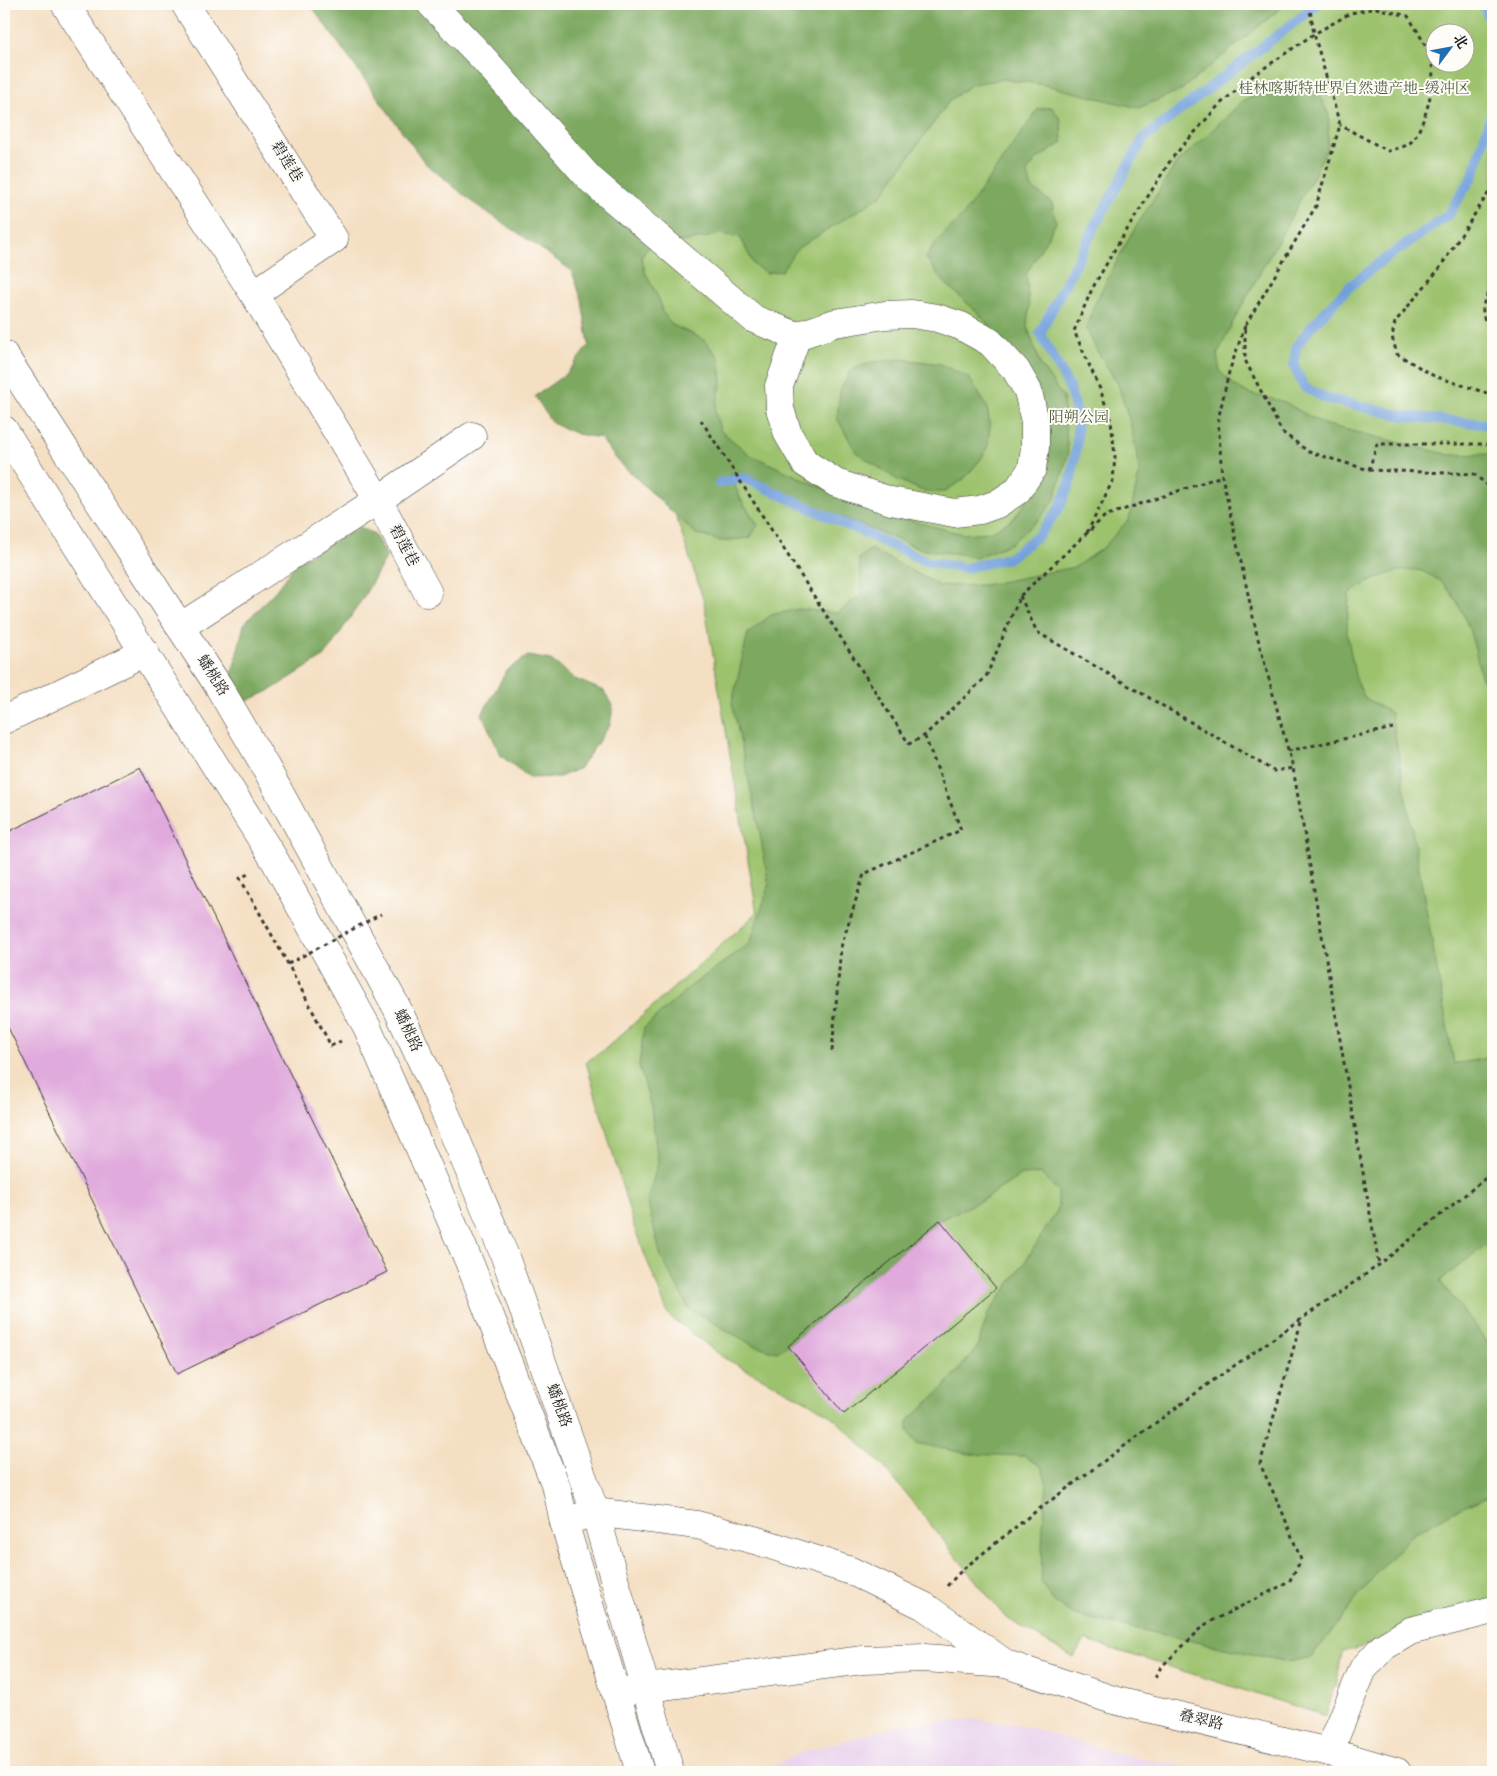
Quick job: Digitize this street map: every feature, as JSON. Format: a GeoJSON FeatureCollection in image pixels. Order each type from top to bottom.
{"type":"FeatureCollection","features":[{"type":"Feature","properties":{"kind":"main road","name":"碧莲巷"},"geometry":{"type":"LineString","coordinates":[[65,4],[254,294],[378,500],[428,593]]}},
{"type":"Feature","properties":{"kind":"main road","name":"碧莲巷"},"geometry":{"type":"LineString","coordinates":[[185,4],[334,239],[254,294]]}},
{"type":"Feature","properties":{"kind":"main road"},"geometry":{"type":"LineString","coordinates":[[431,4],[482,57],[590,179],[754,318],[797,336],[835,322],[885,315],[912,314],[937,318],[961,326],[990,342],[1016,370],[1028,391],[1035,422],[1035,447],[1032,469],[1017,491],[997,504],[980,510],[954,513],[891,501],[836,483],[805,463],[788,434],[780,409],[779,386],[797,336]]}},
{"type":"Feature","properties":{"kind":"main road","name":"蟠桃路"},"geometry":{"type":"LineString","coordinates":[[4,355],[219,687],[265,766],[397,1008],[439,1098],[504,1254],[595,1512],[670,1772]]}},
{"type":"Feature","properties":{"kind":"main road","name":"蟠桃路"},"geometry":{"type":"LineString","coordinates":[[4,430],[274,859],[367,1027],[470,1264],[557,1489],[564,1522],[640,1772]]}},
{"type":"Feature","properties":{"kind":"main road"},"geometry":{"type":"LineString","coordinates":[[180,627],[378,500],[472,436]]}},
{"type":"Feature","properties":{"kind":"main road"},"geometry":{"type":"LineString","coordinates":[[4,720],[145,652]]}},
{"type":"Feature","properties":{"kind":"main road"},"geometry":{"type":"LineString","coordinates":[[564,1522],[595,1512],[697,1525],[758,1541],[851,1571],[924,1606],[1006,1664]]}},
{"type":"Feature","properties":{"kind":"main road"},"geometry":{"type":"LineString","coordinates":[[1330,1752],[1363,1669],[1383,1646],[1410,1631],[1493,1610]]}},
{"type":"Feature","properties":{"kind":"main road"},"geometry":{"type":"LineString","coordinates":[[616,1692],[863,1660],[925,1658],[1006,1664]]}},
{"type":"Feature","properties":{"kind":"main road","name":"叠翠路"},"geometry":{"type":"LineString","coordinates":[[1006,1664],[1113,1700],[1330,1752],[1397,1772]]}},
{"type":"Feature","properties":{"kind":"path"},"geometry":{"type":"LineString","coordinates":[[1309,4],[1314,34],[1340,125],[1316,206],[1246,326],[1230,372],[1218,420],[1222,476],[1257,635],[1293,768],[1379,1265]]}},
{"type":"Feature","properties":{"kind":"path"},"geometry":{"type":"LineString","coordinates":[[1088,533],[1113,480],[1115,456],[1111,421],[1100,389],[1074,331],[1092,289],[1115,249],[1172,158],[1219,105],[1254,74],[1314,34],[1351,13],[1376,8],[1408,16],[1423,39],[1432,67],[1429,101],[1418,133],[1409,144],[1388,151],[1340,125]]}},
{"type":"Feature","properties":{"kind":"path"},"geometry":{"type":"LineString","coordinates":[[1493,186],[1439,269],[1395,322],[1392,337],[1397,354],[1434,376],[1493,395]]}},
{"type":"Feature","properties":{"kind":"path"},"geometry":{"type":"LineString","coordinates":[[1493,287],[1486,295],[1482,307],[1484,320],[1493,332]]}},
{"type":"Feature","properties":{"kind":"path"},"geometry":{"type":"LineString","coordinates":[[1246,326],[1245,360],[1282,432],[1308,452],[1369,470],[1474,474],[1493,490]]}},
{"type":"Feature","properties":{"kind":"path"},"geometry":{"type":"LineString","coordinates":[[701,420],[909,744],[924,736],[986,677],[1020,596],[1106,516],[1222,476]]}},
{"type":"Feature","properties":{"kind":"path"},"geometry":{"type":"LineString","coordinates":[[1369,470],[1377,444],[1493,444]]}},
{"type":"Feature","properties":{"kind":"path"},"geometry":{"type":"LineString","coordinates":[[1020,596],[1037,632],[1274,772],[1293,768]]}},
{"type":"Feature","properties":{"kind":"path"},"geometry":{"type":"LineString","coordinates":[[1288,751],[1394,728]]}},
{"type":"Feature","properties":{"kind":"path"},"geometry":{"type":"LineString","coordinates":[[832,1051],[841,947],[864,874],[960,830],[924,736]]}},
{"type":"Feature","properties":{"kind":"path"},"geometry":{"type":"LineString","coordinates":[[288,964],[381,914]]}},
{"type":"Feature","properties":{"kind":"path"},"geometry":{"type":"LineString","coordinates":[[924,1606],[944,1590],[962,1570],[1027,1518],[1211,1382],[1379,1265],[1493,1172]]}},
{"type":"Feature","properties":{"kind":"path"},"geometry":{"type":"LineString","coordinates":[[1138,1706],[1161,1667],[1206,1624],[1289,1582],[1301,1560],[1282,1511],[1260,1464],[1302,1318]]}},
{"type":"Feature","properties":{"kind":"shaded area"},"geometry":{"type":"Polygon","coordinates":[[[973,1719],[1020,1725],[1120,1754],[1212,1772],[759,1772],[805,1751],[908,1724],[973,1719]]]}},
{"type":"Feature","properties":{"kind":"green space"},"geometry":{"type":"Polygon","coordinates":[[[310,4],[1286,4],[1181,90],[1138,108],[1045,85],[1003,79],[972,84],[950,100],[880,197],[798,248],[781,271],[766,273],[754,265],[740,237],[720,234],[689,241],[651,245],[641,257],[646,274],[660,301],[662,312],[674,326],[703,339],[719,357],[722,381],[715,411],[720,430],[749,454],[809,482],[897,517],[963,534],[990,532],[1013,519],[1038,485],[1049,461],[1048,434],[1012,350],[980,315],[943,281],[926,258],[935,243],[965,213],[1038,109],[1052,107],[1061,120],[1062,143],[1037,159],[1027,172],[1032,188],[1052,203],[1056,223],[1026,274],[1029,306],[1027,326],[1041,366],[1063,397],[1068,455],[1054,501],[1038,520],[1011,543],[976,558],[961,554],[924,550],[823,510],[746,474],[730,474],[740,498],[758,525],[750,538],[720,541],[696,534],[618,461],[600,438],[577,434],[552,423],[535,396],[567,373],[589,345],[582,301],[572,271],[475,204],[425,163],[310,4]]]}},
{"type":"Feature","properties":{"kind":"green space","name":"阳朔公园"},"geometry":{"type":"Polygon","coordinates":[[[345,4],[1493,4],[1493,1613],[1342,1652],[1336,1687],[1334,1687],[1326,1716],[1084,1640],[1074,1658],[1005,1617],[885,1468],[835,1419],[809,1402],[724,1358],[673,1320],[668,1314],[634,1227],[586,1062],[604,1050],[757,913],[704,602],[654,449],[579,282],[554,234],[345,4]]]}},
{"type":"Feature","properties":{"kind":"green space"},"geometry":{"type":"Polygon","coordinates":[[[1305,87],[1320,97],[1329,115],[1328,146],[1217,355],[1220,372],[1235,386],[1250,394],[1282,401],[1323,424],[1450,455],[1493,454],[1493,677],[1482,680],[1471,635],[1459,605],[1440,582],[1420,570],[1390,573],[1365,584],[1349,594],[1347,632],[1355,676],[1364,697],[1391,713],[1454,1064],[1493,1057],[1493,1239],[1440,1281],[1493,1349],[1493,1495],[1453,1511],[1413,1534],[1378,1571],[1312,1657],[1288,1662],[1074,1615],[1053,1601],[1041,1582],[1043,1524],[1047,1484],[1041,1466],[1024,1456],[969,1454],[916,1443],[908,1430],[908,1421],[946,1385],[977,1348],[988,1314],[1025,1262],[1058,1209],[1058,1191],[1041,1174],[1021,1175],[986,1198],[940,1220],[797,1339],[777,1352],[753,1345],[689,1309],[661,1257],[647,1200],[658,1163],[651,1107],[639,1065],[644,1028],[691,986],[750,943],[769,886],[759,828],[732,703],[748,633],[771,615],[799,609],[838,613],[862,593],[859,558],[871,549],[940,586],[985,585],[1075,567],[1104,547],[1129,519],[1140,470],[1131,426],[1118,384],[1097,351],[1086,328],[1093,307],[1129,238],[1176,164],[1243,101],[1276,88],[1305,87]]]}},
{"type":"Feature","properties":{"kind":"green space"},"geometry":{"type":"Polygon","coordinates":[[[901,359],[941,364],[969,378],[987,406],[990,427],[988,446],[981,459],[964,479],[944,492],[925,492],[896,479],[856,452],[837,418],[840,391],[851,370],[873,362],[901,359]]]}},
{"type":"Feature","properties":{"kind":"green space"},"geometry":{"type":"Polygon","coordinates":[[[360,527],[374,534],[387,556],[361,601],[325,656],[269,691],[245,702],[232,674],[244,624],[276,590],[297,562],[360,527]]]}},
{"type":"Feature","properties":{"kind":"green space"},"geometry":{"type":"Polygon","coordinates":[[[528,656],[551,660],[575,679],[604,691],[613,707],[610,725],[580,768],[560,777],[530,778],[501,756],[482,714],[507,670],[528,656]]]}},
{"type":"Feature","properties":{"kind":"building"},"geometry":{"type":"Polygon","coordinates":[[[140,767],[387,1272],[177,1374],[4,1019],[4,834],[140,767]]]}},
{"type":"Feature","properties":{"kind":"building"},"geometry":{"type":"Polygon","coordinates":[[[940,1220],[996,1288],[844,1414],[788,1346],[940,1220]]]}},
{"type":"Feature","properties":{"kind":"waterway"},"geometry":{"type":"LineString","coordinates":[[719,483],[744,478],[928,562],[965,568],[1009,558],[1039,535],[1060,507],[1071,480],[1077,445],[1077,414],[1069,387],[1040,333],[1096,224],[1143,139],[1318,4]]}},
{"type":"Feature","properties":{"kind":"waterway"},"geometry":{"type":"LineString","coordinates":[[1483,4],[1492,24],[1493,35]]}},
{"type":"Feature","properties":{"kind":"waterway"},"geometry":{"type":"LineString","coordinates":[[1493,109],[1473,176],[1448,215],[1379,263],[1348,288],[1310,328],[1296,347],[1294,366],[1304,387],[1327,399],[1404,416],[1493,425]]}},
{"type":"Feature","properties":{"kind":"park label","name":"桂林喀斯特世界自然遗产地-缓冲区"},"geometry":{"type":"Point","coordinates":[1354,89]}}]}
